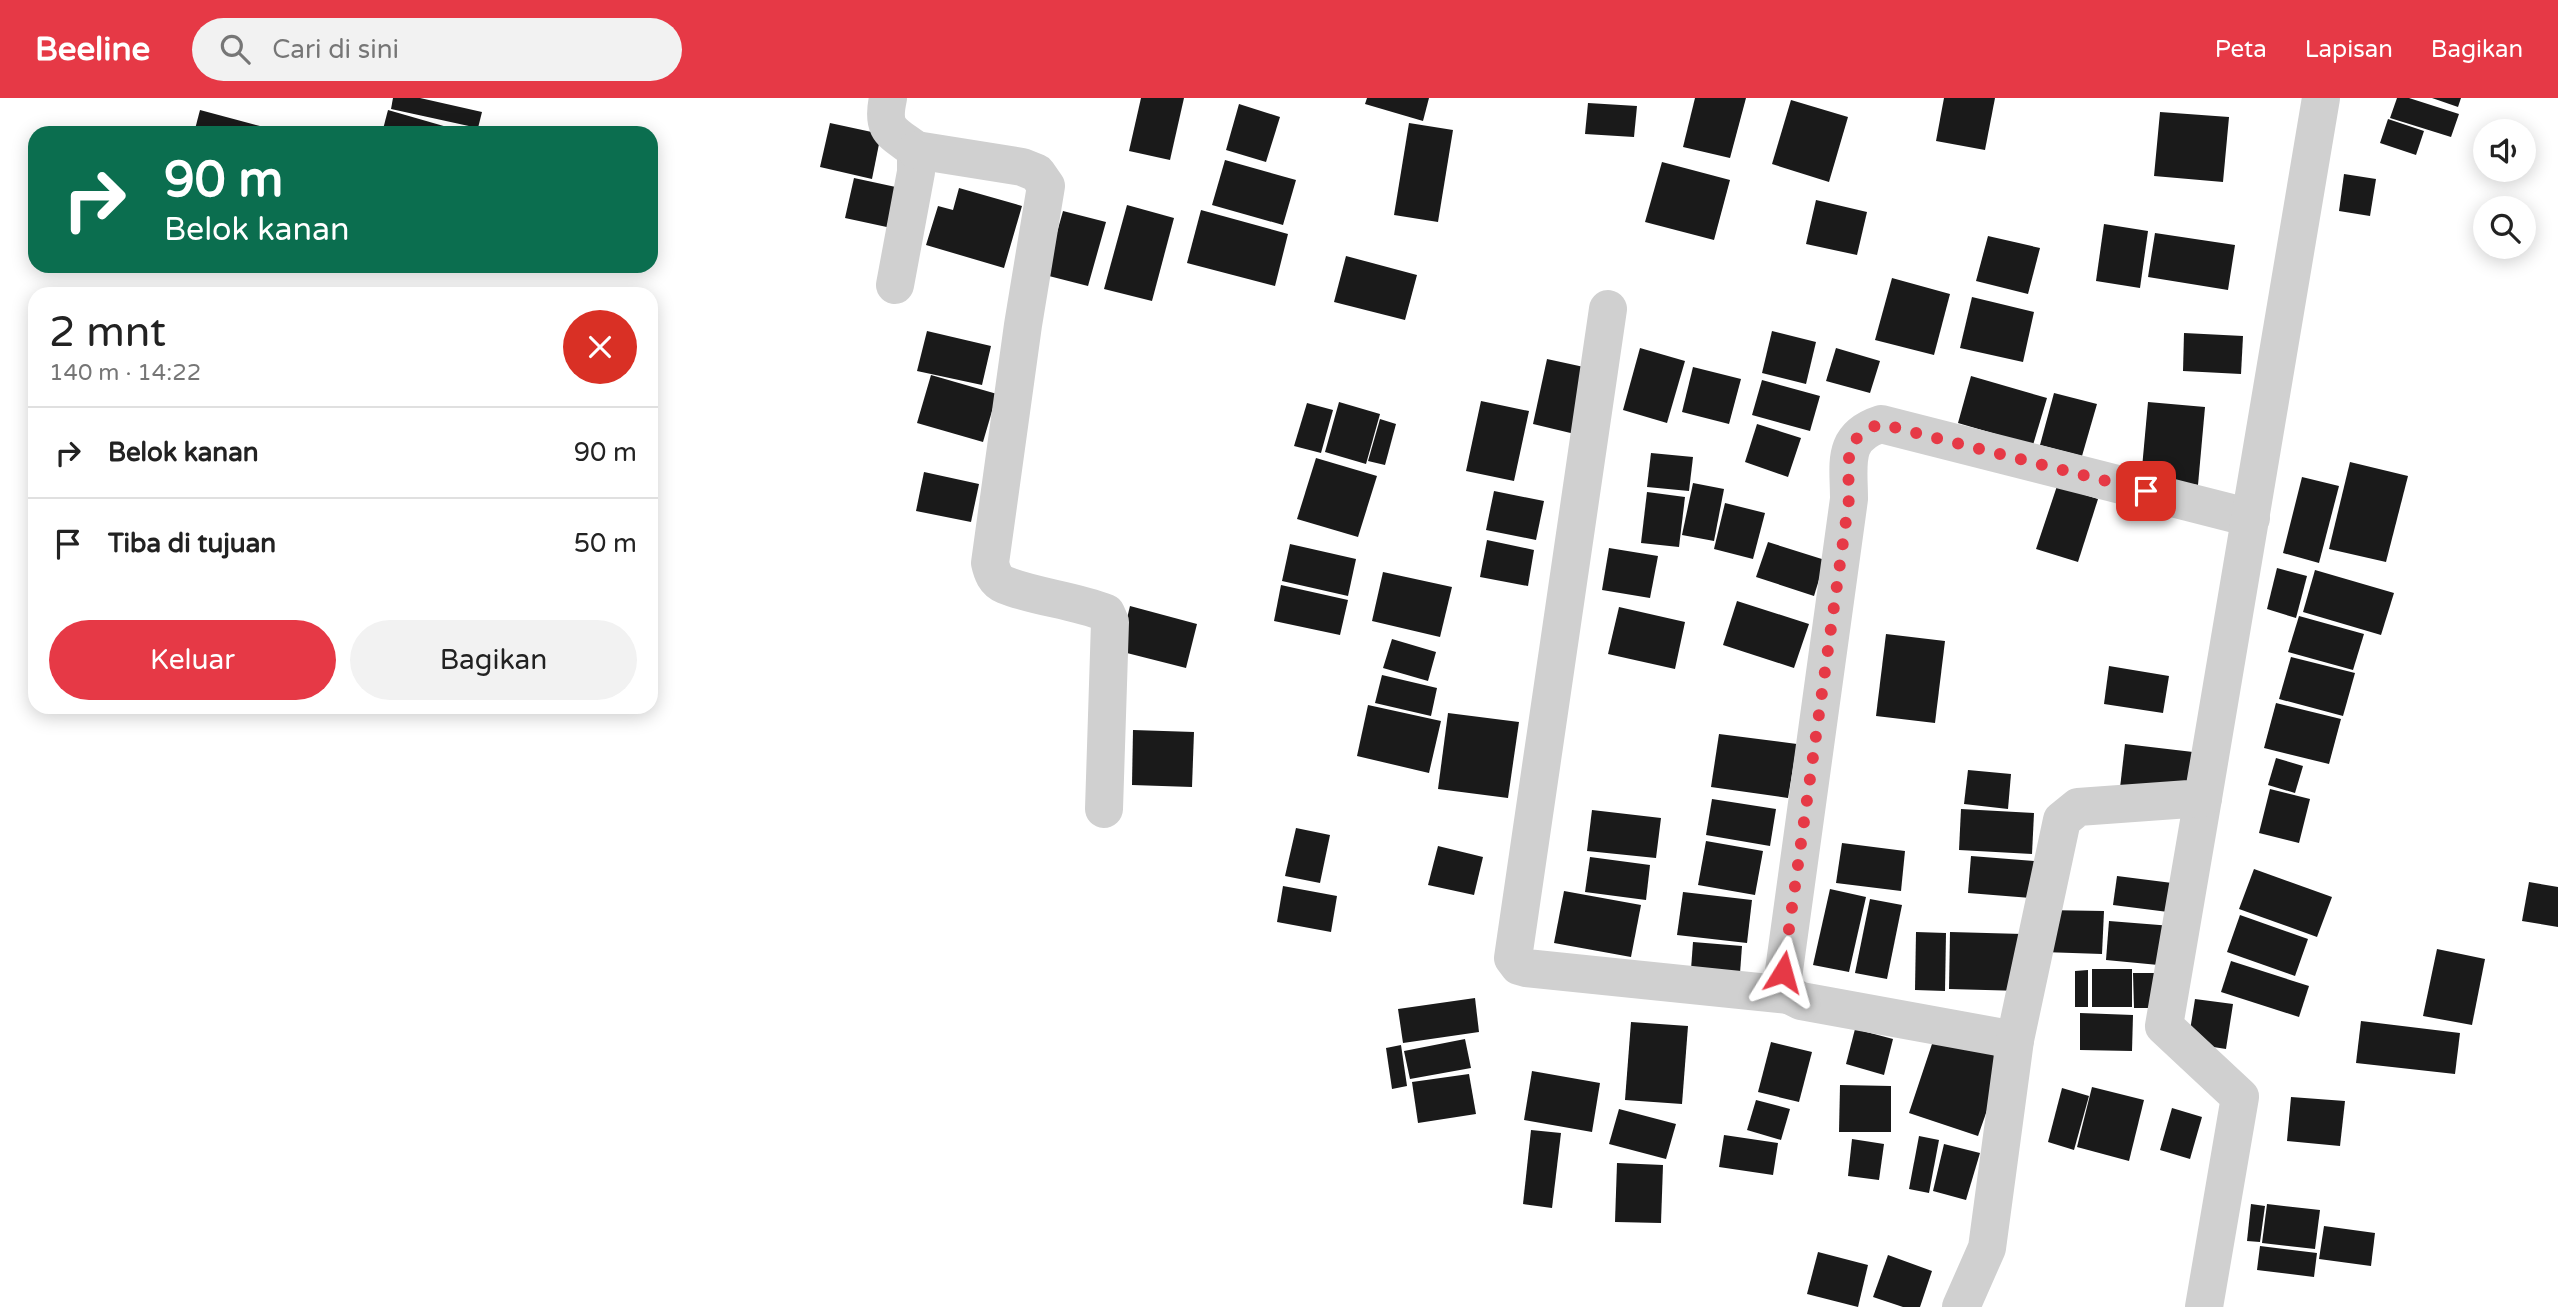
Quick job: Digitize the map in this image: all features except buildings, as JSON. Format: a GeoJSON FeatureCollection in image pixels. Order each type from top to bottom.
{"type":"FeatureCollection","features":[{"type":"Feature","properties":{"kind":"street"},"geometry":{"type":"LineString","coordinates":[[888,98],[884,117],[892,135],[916,150],[1022,167],[1037,173],[1046,186],[1023,325],[990,563],[992,573],[1002,584],[1080,602],[1107,613],[1110,622],[1104,809]]}},
{"type":"Feature","properties":{"kind":"street"},"geometry":{"type":"LineString","coordinates":[[2204,1307],[2239,1097],[2164,1026],[2321,98]]}},
{"type":"Feature","properties":{"kind":"street"},"geometry":{"type":"LineString","coordinates":[[895,285],[916,172],[916,150]]}},
{"type":"Feature","properties":{"kind":"street"},"geometry":{"type":"LineString","coordinates":[[1608,309],[1513,958],[1519,966],[1526,968],[1789,995],[1801,1001],[2015,1040]]}},
{"type":"Feature","properties":{"kind":"street"},"geometry":{"type":"LineString","coordinates":[[1789,995],[1782,985],[1783,972],[1849,499],[1850,448],[1862,430],[1881,424],[2251,518]]}},
{"type":"Feature","properties":{"kind":"street"},"geometry":{"type":"LineString","coordinates":[[1961,1307],[1987,1248],[2015,1040],[2062,820],[2078,807],[2203,799]]}},
{"type":"Feature","properties":{"kind":"route"},"geometry":{"type":"LineString","coordinates":[[1783,972],[1849,499],[1850,448],[1862,430],[1881,424],[2146,491]]}}]}
